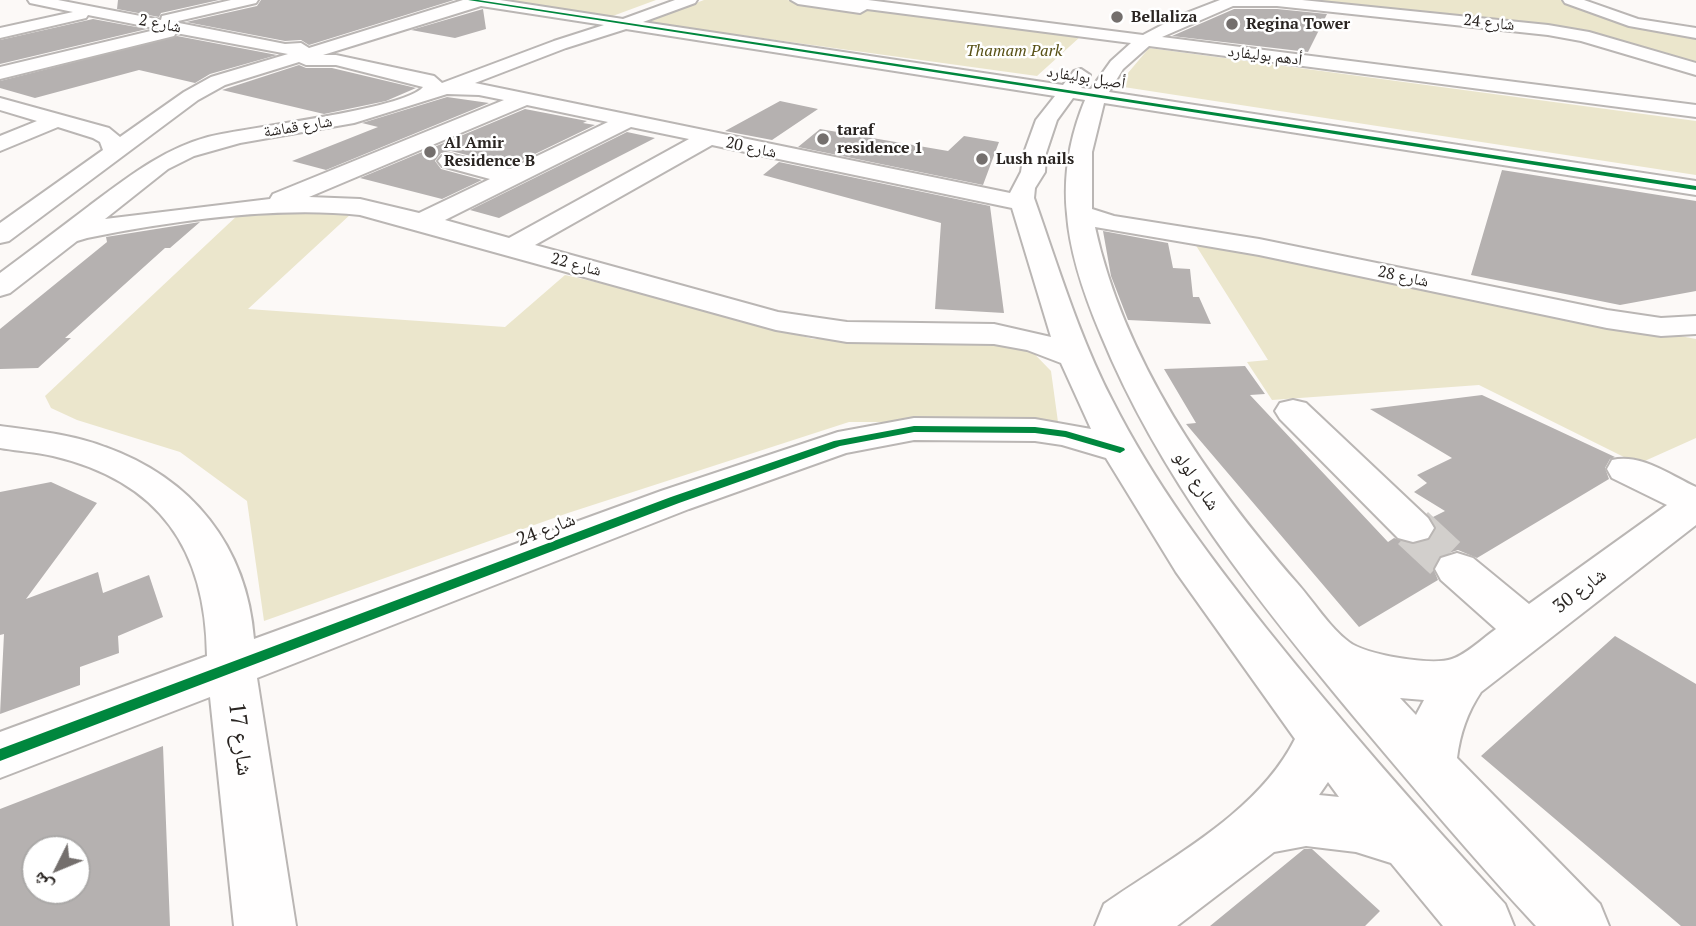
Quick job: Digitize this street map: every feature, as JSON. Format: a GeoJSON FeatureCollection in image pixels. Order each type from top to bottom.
{"type":"FeatureCollection","features":[{"type":"Feature","properties":{"kind":"street","name":"شارع 2"},"geometry":{"type":"LineString","coordinates":[[35,0],[100,13],[146,17],[181,29],[284,54]]}},
{"type":"Feature","properties":{"kind":"street"},"geometry":{"type":"LineString","coordinates":[[78,36],[146,17],[251,0]]}},
{"type":"Feature","properties":{"kind":"street"},"geometry":{"type":"LineString","coordinates":[[0,235],[203,88],[284,54],[323,47],[478,0]]}},
{"type":"Feature","properties":{"kind":"street","name":"أصيل بوليفارد"},"geometry":{"type":"LineString","coordinates":[[478,0],[984,78],[1090,76],[1163,106],[1696,188]]}},
{"type":"Feature","properties":{"kind":"street","name":"شارع قماشة"},"geometry":{"type":"LineString","coordinates":[[0,287],[160,164],[190,150],[229,139],[356,117],[432,93],[474,85],[597,32],[690,0]]}},
{"type":"Feature","properties":{"kind":"street"},"geometry":{"type":"LineString","coordinates":[[798,0],[1008,28],[1046,28]]}},
{"type":"Feature","properties":{"kind":"street","name":"شارع لولو"},"geometry":{"type":"LineString","coordinates":[[1023,203],[1023,188],[1033,172],[1040,136],[1047,120],[1090,76],[1121,37],[1200,0]]}},
{"type":"Feature","properties":{"kind":"street","name":"شارع لولو"},"geometry":{"type":"LineString","coordinates":[[1090,76],[1117,65],[1145,41],[1171,26],[1233,0]]}},
{"type":"Feature","properties":{"kind":"street","name":"شارع 24"},"geometry":{"type":"LineString","coordinates":[[1233,0],[1274,1],[1557,31],[1696,69]]}},
{"type":"Feature","properties":{"kind":"street"},"geometry":{"type":"LineString","coordinates":[[1570,0],[1635,23],[1696,33]]}},
{"type":"Feature","properties":{"kind":"street","name":"أدهم بوليفارد"},"geometry":{"type":"LineString","coordinates":[[838,1],[1696,109]]}},
{"type":"Feature","properties":{"kind":"street"},"geometry":{"type":"LineString","coordinates":[[0,33],[100,13]]}},
{"type":"Feature","properties":{"kind":"street"},"geometry":{"type":"LineString","coordinates":[[0,73],[181,29]]}},
{"type":"Feature","properties":{"kind":"street"},"geometry":{"type":"LineString","coordinates":[[669,31],[694,29],[949,66],[984,78]]}},
{"type":"Feature","properties":{"kind":"street"},"geometry":{"type":"LineString","coordinates":[[669,31],[701,41],[952,80],[984,78]]}},
{"type":"Feature","properties":{"kind":"street"},"geometry":{"type":"LineString","coordinates":[[1244,53],[1271,62],[1696,118]]}},
{"type":"Feature","properties":{"kind":"street"},"geometry":{"type":"LineString","coordinates":[[235,74],[304,60],[336,60],[430,81],[433,86],[432,93]]}},
{"type":"Feature","properties":{"kind":"street"},"geometry":{"type":"LineString","coordinates":[[840,63],[866,60]]}},
{"type":"Feature","properties":{"kind":"street","name":"شارع لولو"},"geometry":{"type":"LineString","coordinates":[[1090,76],[1077,189],[1090,223],[1090,267],[1132,374],[1156,419],[1223,521],[1332,655],[1429,765],[1578,926]]}},
{"type":"Feature","properties":{"kind":"street","name":"شارع 20"},"geometry":{"type":"LineString","coordinates":[[474,85],[627,121],[1023,203]]}},
{"type":"Feature","properties":{"kind":"street"},"geometry":{"type":"LineString","coordinates":[[271,206],[296,191],[525,99]]}},
{"type":"Feature","properties":{"kind":"street"},"geometry":{"type":"LineString","coordinates":[[0,103],[89,128],[110,139],[115,146],[115,152]]}},
{"type":"Feature","properties":{"kind":"street"},"geometry":{"type":"LineString","coordinates":[[1163,106],[1210,106],[1696,179]]}},
{"type":"Feature","properties":{"kind":"street"},"geometry":{"type":"LineString","coordinates":[[1163,106],[1204,119],[1696,196]]}},
{"type":"Feature","properties":{"kind":"street"},"geometry":{"type":"LineString","coordinates":[[89,128],[131,124],[167,113]]}},
{"type":"Feature","properties":{"kind":"street"},"geometry":{"type":"LineString","coordinates":[[0,144],[58,120]]}},
{"type":"Feature","properties":{"kind":"street"},"geometry":{"type":"LineString","coordinates":[[421,222],[627,121]]}},
{"type":"Feature","properties":{"kind":"street"},"geometry":{"type":"LineString","coordinates":[[512,247],[708,138]]}},
{"type":"Feature","properties":{"kind":"street"},"geometry":{"type":"LineString","coordinates":[[450,162],[512,177]]}},
{"type":"Feature","properties":{"kind":"street"},"geometry":{"type":"LineString","coordinates":[[1023,203],[1056,310],[1095,402],[1162,520],[1220,603],[1322,737],[1483,926]]}},
{"type":"Feature","properties":{"kind":"street","name":"شارع 22"},"geometry":{"type":"LineString","coordinates":[[110,204],[125,214],[158,217]]}},
{"type":"Feature","properties":{"kind":"street","name":"شارع 22"},"geometry":{"type":"LineString","coordinates":[[60,241],[158,217],[271,206],[351,206],[421,222],[809,328],[847,332],[993,334],[1035,342],[1076,357]]}},
{"type":"Feature","properties":{"kind":"street"},"geometry":{"type":"LineString","coordinates":[[0,222],[29,215]]}},
{"type":"Feature","properties":{"kind":"street","name":"شارع 28"},"geometry":{"type":"LineString","coordinates":[[1090,223],[1259,247],[1616,321],[1661,327],[1696,325]]}},
{"type":"Feature","properties":{"kind":"street"},"geometry":{"type":"LineString","coordinates":[[0,316],[73,256],[60,241]]}},
{"type":"Feature","properties":{"kind":"street","name":"شارع 22"},"geometry":{"type":"LineString","coordinates":[[993,334],[1031,325],[1056,310]]}},
{"type":"Feature","properties":{"kind":"street","name":"شارع 24"},"geometry":{"type":"LineString","coordinates":[[1035,430],[1079,412],[1095,402]]}},
{"type":"Feature","properties":{"kind":"street"},"geometry":{"type":"LineString","coordinates":[[1293,411],[1413,528]]}},
{"type":"Feature","properties":{"kind":"street","name":"شارع 24"},"geometry":{"type":"LineString","coordinates":[[0,755],[675,500],[838,443],[914,429],[1035,430],[1066,434],[1120,450]]}},
{"type":"Feature","properties":{"kind":"street","name":"شارع 17"},"geometry":{"type":"LineString","coordinates":[[0,437],[58,445],[116,464],[163,492],[193,523],[215,562],[228,610],[231,668],[265,926]]}},
{"type":"Feature","properties":{"kind":"street"},"geometry":{"type":"LineString","coordinates":[[1626,469],[1696,503]]}},
{"type":"Feature","properties":{"kind":"street","name":"شارع 30"},"geometry":{"type":"LineString","coordinates":[[1429,765],[1440,716],[1450,696],[1464,678],[1696,503]]}},
{"type":"Feature","properties":{"kind":"street"},"geometry":{"type":"LineString","coordinates":[[1457,569],[1528,631]]}},
{"type":"Feature","properties":{"kind":"street"},"geometry":{"type":"LineString","coordinates":[[1332,655],[1402,679],[1435,682],[1464,678]]}},
{"type":"Feature","properties":{"kind":"street"},"geometry":{"type":"LineString","coordinates":[[1126,926],[1261,828],[1308,767],[1322,737]]}},
{"type":"Feature","properties":{"kind":"street"},"geometry":{"type":"LineString","coordinates":[[1261,828],[1306,820],[1356,825],[1408,841]]}},
{"type":"Feature","properties":{"kind":"green space"},"geometry":{"type":"Polygon","coordinates":[[[510,0],[656,0],[610,17],[510,0]]]}},
{"type":"Feature","properties":{"kind":"green space","name":"Thamam Park"},"geometry":{"type":"Polygon","coordinates":[[[704,0],[787,0],[1080,37],[1037,76],[645,22],[704,0]]]}},
{"type":"Feature","properties":{"kind":"green space"},"geometry":{"type":"Polygon","coordinates":[[[1274,0],[1560,0],[1630,26],[1696,36],[1696,67],[1567,31],[1274,0]]]}},
{"type":"Feature","properties":{"kind":"green space"},"geometry":{"type":"Polygon","coordinates":[[[1149,48],[1696,121],[1696,175],[1117,86],[1149,48]]]}},
{"type":"Feature","properties":{"kind":"green space"},"geometry":{"type":"Polygon","coordinates":[[[240,213],[352,213],[248,309],[505,327],[565,275],[813,339],[1019,338],[1051,371],[1058,422],[849,422],[568,513],[264,621],[247,501],[180,452],[77,420],[51,408],[45,396],[240,213]]]}},
{"type":"Feature","properties":{"kind":"green space"},"geometry":{"type":"Polygon","coordinates":[[[1195,244],[1696,339],[1696,438],[1638,464],[1479,385],[1272,400],[1247,362],[1268,360],[1195,244]]]}},
{"type":"Feature","properties":{"kind":"building"},"geometry":{"type":"Polygon","coordinates":[[[118,0],[219,0],[161,13],[159,17],[117,9],[118,0]]]}},
{"type":"Feature","properties":{"kind":"building"},"geometry":{"type":"Polygon","coordinates":[[[261,0],[454,0],[309,45],[301,40],[285,41],[186,22],[257,6],[261,0]]]}},
{"type":"Feature","properties":{"kind":"building"},"geometry":{"type":"Polygon","coordinates":[[[483,9],[486,29],[455,38],[411,30],[483,9]]]}},
{"type":"Feature","properties":{"kind":"building","name":"Regina Tower"},"geometry":{"type":"Polygon","coordinates":[[[1234,9],[1277,9],[1327,14],[1308,52],[1172,36],[1234,9]]]}},
{"type":"Feature","properties":{"kind":"building"},"geometry":{"type":"Polygon","coordinates":[[[93,19],[147,29],[0,64],[0,40],[93,19]]]}},
{"type":"Feature","properties":{"kind":"building"},"geometry":{"type":"Polygon","coordinates":[[[177,36],[277,55],[210,74],[195,83],[139,70],[35,98],[0,88],[0,81],[177,36]]]}},
{"type":"Feature","properties":{"kind":"building"},"geometry":{"type":"Polygon","coordinates":[[[299,65],[306,68],[332,68],[416,88],[386,101],[324,114],[222,90],[299,65]]]}},
{"type":"Feature","properties":{"kind":"building"},"geometry":{"type":"Polygon","coordinates":[[[447,97],[489,103],[326,170],[292,161],[378,127],[362,123],[447,97]]]}},
{"type":"Feature","properties":{"kind":"building"},"geometry":{"type":"Polygon","coordinates":[[[780,101],[818,109],[772,140],[725,131],[780,101]]]}},
{"type":"Feature","properties":{"kind":"building","name":"Al Amir Residence B"},"geometry":{"type":"Polygon","coordinates":[[[525,109],[587,121],[583,123],[595,125],[510,166],[451,151],[441,153],[435,161],[441,169],[482,180],[442,199],[360,178],[525,109]]]}},
{"type":"Feature","properties":{"kind":"building","name":"taraf residence 1"},"geometry":{"type":"Polygon","coordinates":[[[820,129],[948,151],[964,136],[999,142],[983,185],[798,147],[820,129]]]}},
{"type":"Feature","properties":{"kind":"building"},"geometry":{"type":"Polygon","coordinates":[[[627,132],[655,138],[499,218],[470,210],[627,132]]]}},
{"type":"Feature","properties":{"kind":"building"},"geometry":{"type":"Polygon","coordinates":[[[779,162],[990,206],[1004,313],[935,309],[941,223],[763,175],[779,162]]]}},
{"type":"Feature","properties":{"kind":"building"},"geometry":{"type":"Polygon","coordinates":[[[1502,170],[1696,201],[1696,291],[1620,305],[1471,275],[1502,170]]]}},
{"type":"Feature","properties":{"kind":"building"},"geometry":{"type":"Polygon","coordinates":[[[200,222],[170,248],[165,248],[65,338],[71,338],[38,368],[0,369],[0,329],[107,242],[106,237],[200,222]]]}},
{"type":"Feature","properties":{"kind":"building"},"geometry":{"type":"Polygon","coordinates":[[[1103,231],[1168,243],[1173,268],[1190,269],[1193,297],[1199,297],[1211,324],[1128,320],[1111,276],[1103,231]]]}},
{"type":"Feature","properties":{"kind":"building"},"geometry":{"type":"Polygon","coordinates":[[[1245,366],[1265,394],[1250,395],[1388,542],[1394,538],[1414,545],[1430,539],[1436,529],[1431,518],[1445,511],[1414,492],[1427,483],[1417,475],[1452,458],[1370,409],[1482,395],[1615,457],[1610,459],[1605,468],[1609,479],[1477,558],[1458,550],[1440,556],[1433,568],[1438,580],[1359,627],[1186,424],[1196,423],[1164,369],[1245,366]]]}},
{"type":"Feature","properties":{"kind":"building"},"geometry":{"type":"Polygon","coordinates":[[[51,482],[97,503],[26,599],[98,572],[103,593],[149,575],[163,617],[118,636],[119,653],[80,667],[80,685],[0,714],[4,634],[0,635],[0,492],[51,482]]]}},
{"type":"Feature","properties":{"kind":"building"},"geometry":{"type":"Polygon","coordinates":[[[1615,636],[1696,684],[1696,926],[1681,926],[1481,756],[1615,636]]]}},
{"type":"Feature","properties":{"kind":"building"},"geometry":{"type":"Polygon","coordinates":[[[163,746],[170,926],[0,926],[0,809],[163,746]]]}},
{"type":"Feature","properties":{"kind":"building"},"geometry":{"type":"Polygon","coordinates":[[[1304,849],[1312,849],[1380,911],[1365,926],[1210,926],[1304,849]]]}},
{"type":"Feature","properties":{"kind":"tunnel"},"geometry":{"type":"LineString","coordinates":[[1413,528],[1457,569]]}},
{"type":"Feature","properties":{"kind":"cycle path"},"geometry":{"type":"LineString","coordinates":[[470,0],[1696,188]]}},
{"type":"Feature","properties":{"kind":"cycle path"},"geometry":{"type":"LineString","coordinates":[[0,755],[675,500],[838,443],[914,429],[1035,430],[1066,434],[1120,450]]}},
{"type":"Feature","properties":{"kind":"place","name":"Bellaliza"},"geometry":{"type":"Point","coordinates":[1117,17]}},
{"type":"Feature","properties":{"kind":"place","name":"Regina Tower"},"geometry":{"type":"Point","coordinates":[1232,24]}},
{"type":"Feature","properties":{"kind":"place","name":"taraf residence 1"},"geometry":{"type":"Point","coordinates":[823,139]}},
{"type":"Feature","properties":{"kind":"place","name":"Al Amir Residence B"},"geometry":{"type":"Point","coordinates":[430,152]}},
{"type":"Feature","properties":{"kind":"place","name":"Lush nails"},"geometry":{"type":"Point","coordinates":[982,159]}}]}
